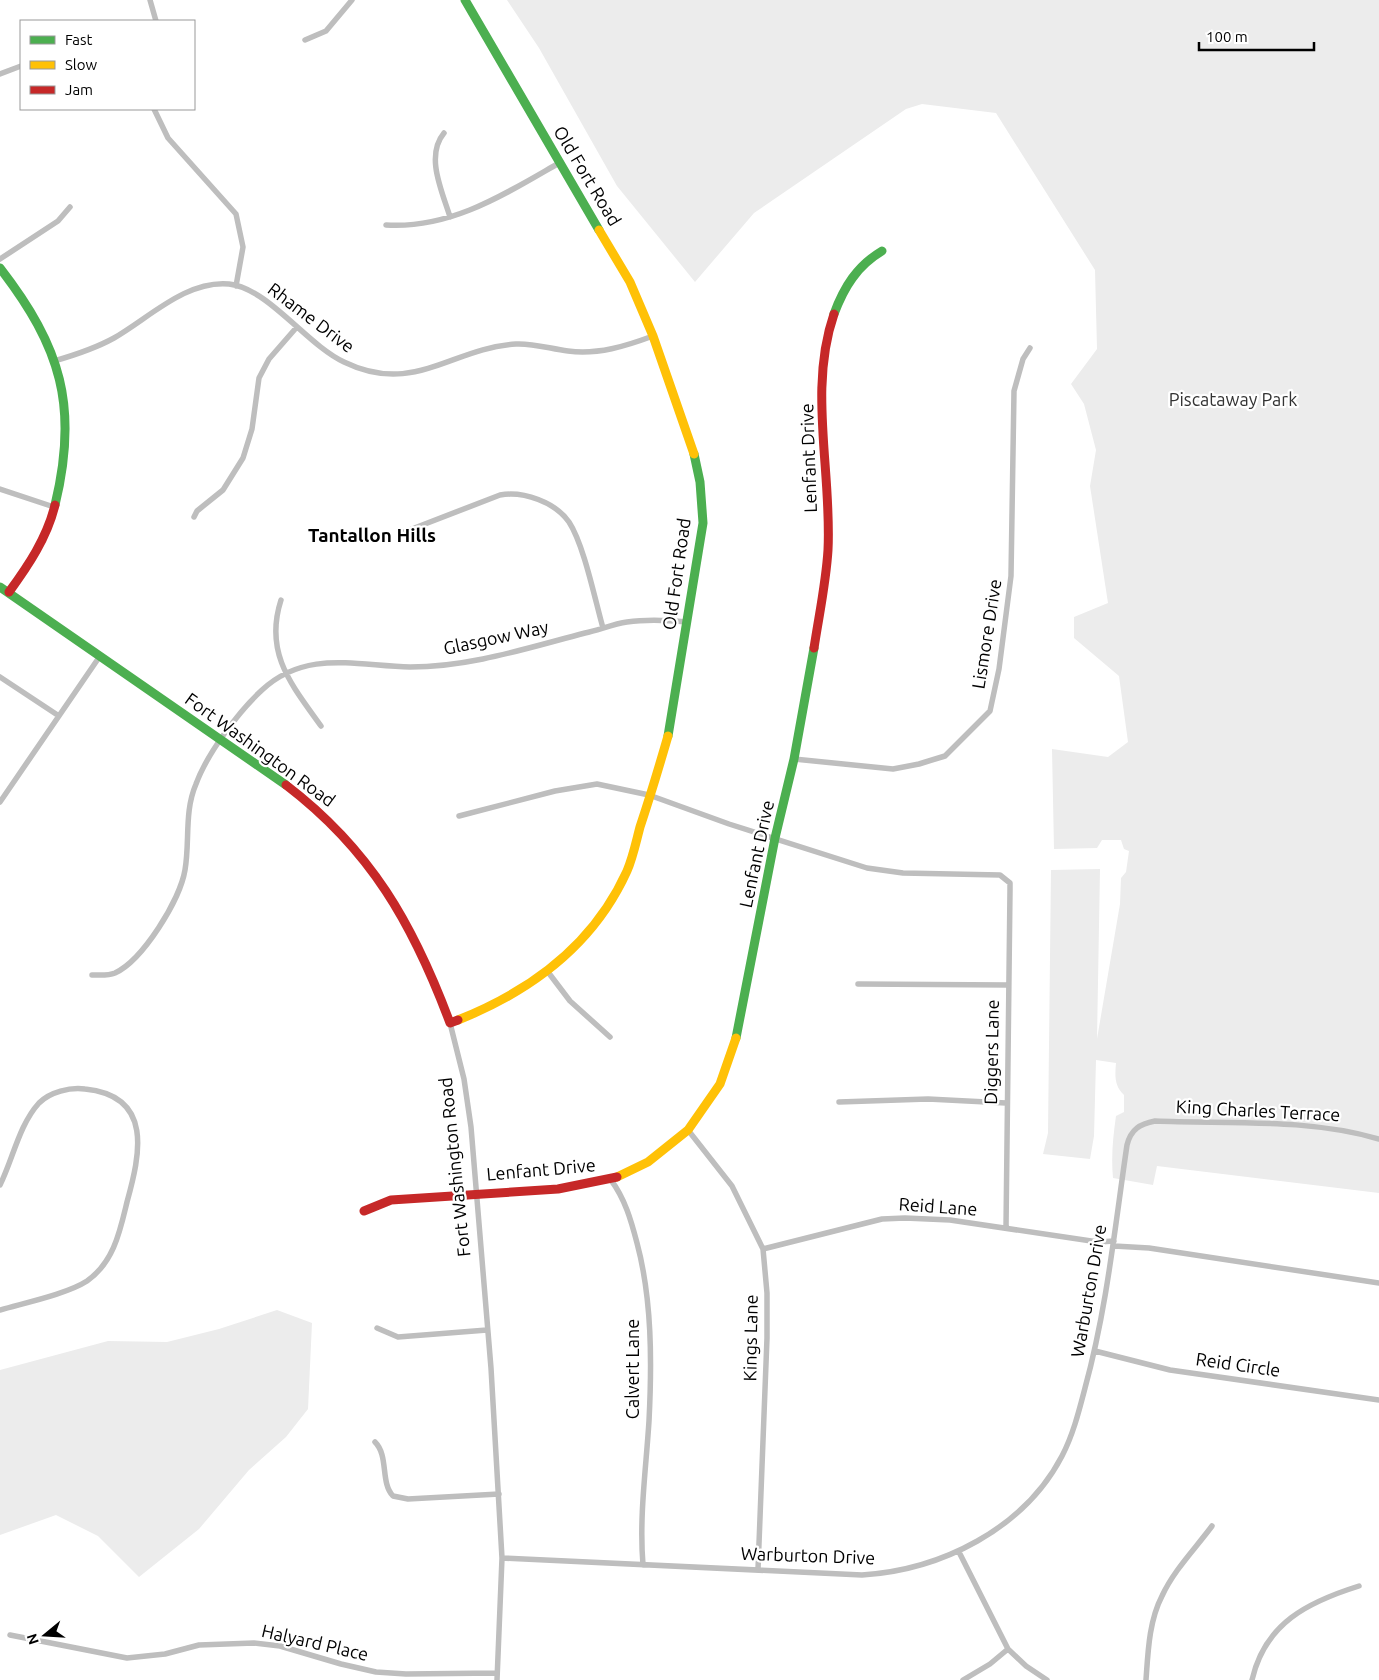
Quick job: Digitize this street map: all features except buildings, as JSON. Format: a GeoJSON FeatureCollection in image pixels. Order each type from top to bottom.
{"type":"FeatureCollection","features":[{"type":"Feature","properties":{"kind":"main road","name":"Old Fort Road"},"geometry":{"type":"LineString","coordinates":[[450,1023],[490,1007],[548,972],[599,921],[615,896],[628,869],[671,725],[686,622],[702,539],[702,502],[694,453],[641,304],[618,260],[559,163],[465,0]]}},
{"type":"Feature","properties":{"kind":"main road","name":"Lenfant Drive"},"geometry":{"type":"LineString","coordinates":[[364,1211],[391,1200],[476,1192],[558,1188],[611,1180],[648,1162],[688,1130],[720,1084],[736,1038],[775,838],[794,759],[822,601],[828,549],[822,378],[825,350],[832,318],[844,292],[863,264],[882,251]]}},
{"type":"Feature","properties":{"kind":"main road"},"geometry":{"type":"LineString","coordinates":[[0,268],[35,316],[54,361],[64,402],[65,425],[62,473],[54,507],[35,554],[8,592]]}},
{"type":"Feature","properties":{"kind":"main road","name":"Fort Washington Road"},"geometry":{"type":"LineString","coordinates":[[0,587],[220,739],[310,804],[359,853],[397,906],[430,968],[450,1023]]}},
{"type":"Feature","properties":{"kind":"street"},"geometry":{"type":"LineString","coordinates":[[150,0],[156,20]]}},
{"type":"Feature","properties":{"kind":"street"},"geometry":{"type":"LineString","coordinates":[[305,40],[326,31],[352,0]]}},
{"type":"Feature","properties":{"kind":"street"},"geometry":{"type":"LineString","coordinates":[[0,74],[20,66]]}},
{"type":"Feature","properties":{"kind":"street"},"geometry":{"type":"LineString","coordinates":[[154,110],[168,138],[236,214],[243,247],[236,286]]}},
{"type":"Feature","properties":{"kind":"street"},"geometry":{"type":"LineString","coordinates":[[444,132],[438,143],[435,164],[450,217]]}},
{"type":"Feature","properties":{"kind":"street"},"geometry":{"type":"LineString","coordinates":[[386,225],[424,223],[450,217],[485,204],[559,163]]}},
{"type":"Feature","properties":{"kind":"street"},"geometry":{"type":"LineString","coordinates":[[0,260],[58,221],[70,207]]}},
{"type":"Feature","properties":{"kind":"street","name":"Rhame Drive"},"geometry":{"type":"LineString","coordinates":[[54,361],[113,339],[191,290],[216,284],[236,286],[263,300],[296,328],[344,363],[366,370],[392,374],[418,373],[486,349],[507,345],[528,344],[570,351],[594,352],[621,347],[653,336]]}},
{"type":"Feature","properties":{"kind":"street"},"geometry":{"type":"LineString","coordinates":[[194,517],[197,510],[222,490],[243,458],[252,429],[259,378],[269,359],[296,328]]}},
{"type":"Feature","properties":{"kind":"street","name":"Lismore Drive"},"geometry":{"type":"LineString","coordinates":[[794,759],[892,769],[918,764],[945,756],[990,710],[998,669],[1011,576],[1014,391],[1023,359],[1030,348]]}},
{"type":"Feature","properties":{"kind":"street"},"geometry":{"type":"LineString","coordinates":[[0,489],[54,507]]}},
{"type":"Feature","properties":{"kind":"street"},"geometry":{"type":"LineString","coordinates":[[399,534],[500,495],[518,494],[542,502],[557,511],[572,528],[603,628]]}},
{"type":"Feature","properties":{"kind":"street"},"geometry":{"type":"LineString","coordinates":[[281,600],[276,618],[275,637],[280,661],[285,673],[321,726]]}},
{"type":"Feature","properties":{"kind":"street","name":"Glasgow Way"},"geometry":{"type":"LineString","coordinates":[[92,974],[114,974],[132,962],[150,940],[175,900],[185,870],[187,816],[196,783],[220,739],[262,690],[285,673],[332,662],[408,667],[466,662],[501,656],[627,622],[661,620],[686,622]]}},
{"type":"Feature","properties":{"kind":"street"},"geometry":{"type":"LineString","coordinates":[[0,802],[100,656]]}},
{"type":"Feature","properties":{"kind":"street"},"geometry":{"type":"LineString","coordinates":[[0,677],[59,716]]}},
{"type":"Feature","properties":{"kind":"street"},"geometry":{"type":"LineString","coordinates":[[459,816],[555,791],[597,784],[650,795],[729,824],[775,838]]}},
{"type":"Feature","properties":{"kind":"street","name":"Diggers Lane"},"geometry":{"type":"LineString","coordinates":[[775,838],[866,868],[882,871],[988,873],[1005,877],[1010,883],[1006,1228]]}},
{"type":"Feature","properties":{"kind":"street"},"geometry":{"type":"LineString","coordinates":[[548,972],[579,1010],[610,1037]]}},
{"type":"Feature","properties":{"kind":"street"},"geometry":{"type":"LineString","coordinates":[[858,984],[1008,985]]}},
{"type":"Feature","properties":{"kind":"street","name":"Fort Washington Road"},"geometry":{"type":"LineString","coordinates":[[450,1023],[464,1079],[471,1126],[499,1494],[502,1558],[497,1680]]}},
{"type":"Feature","properties":{"kind":"street"},"geometry":{"type":"LineString","coordinates":[[0,1185],[29,1118],[47,1097],[74,1088],[97,1091],[117,1099],[135,1122],[139,1144],[138,1159],[119,1234],[107,1260],[91,1277],[81,1284],[0,1310]]}},
{"type":"Feature","properties":{"kind":"street"},"geometry":{"type":"LineString","coordinates":[[839,1102],[928,1099],[1006,1103]]}},
{"type":"Feature","properties":{"kind":"street","name":"King Charles Terrace"},"geometry":{"type":"LineString","coordinates":[[1136,1128],[1155,1121],[1281,1124],[1350,1131],[1379,1138]]}},
{"type":"Feature","properties":{"kind":"street","name":"Warburton Drive"},"geometry":{"type":"LineString","coordinates":[[502,1558],[877,1574],[923,1565],[959,1552],[989,1534],[1010,1519],[1053,1470],[1062,1456],[1072,1429],[1095,1351],[1114,1243],[1127,1145],[1131,1134],[1136,1128]]}},
{"type":"Feature","properties":{"kind":"street","name":"Kings Lane"},"geometry":{"type":"LineString","coordinates":[[688,1130],[732,1186],[763,1249],[767,1293],[767,1338],[758,1569]]}},
{"type":"Feature","properties":{"kind":"street","name":"Calvert Lane"},"geometry":{"type":"LineString","coordinates":[[611,1180],[622,1195],[629,1214],[646,1287],[650,1382],[642,1528],[643,1565]]}},
{"type":"Feature","properties":{"kind":"street","name":"Reid Lane"},"geometry":{"type":"LineString","coordinates":[[763,1249],[893,1218],[937,1218],[1114,1243]]}},
{"type":"Feature","properties":{"kind":"street"},"geometry":{"type":"LineString","coordinates":[[1114,1243],[1379,1283]]}},
{"type":"Feature","properties":{"kind":"street"},"geometry":{"type":"LineString","coordinates":[[377,1328],[398,1337],[487,1330]]}},
{"type":"Feature","properties":{"kind":"street","name":"Reid Circle"},"geometry":{"type":"LineString","coordinates":[[1095,1351],[1170,1370],[1379,1400]]}},
{"type":"Feature","properties":{"kind":"street"},"geometry":{"type":"LineString","coordinates":[[375,1442],[380,1450],[387,1490],[393,1496],[408,1499],[499,1494]]}},
{"type":"Feature","properties":{"kind":"street"},"geometry":{"type":"LineString","coordinates":[[1146,1680],[1150,1638],[1160,1598],[1179,1568],[1212,1526]]}},
{"type":"Feature","properties":{"kind":"street"},"geometry":{"type":"LineString","coordinates":[[959,1552],[1008,1649],[1026,1666],[1046,1680]]}},
{"type":"Feature","properties":{"kind":"street"},"geometry":{"type":"LineString","coordinates":[[1252,1680],[1263,1648],[1282,1624],[1291,1616],[1335,1593],[1359,1586]]}},
{"type":"Feature","properties":{"kind":"street","name":"Halyard Place"},"geometry":{"type":"LineString","coordinates":[[10,1635],[127,1658],[165,1654],[199,1645],[254,1643],[293,1649],[341,1664],[376,1672],[406,1674],[497,1673]]}},
{"type":"Feature","properties":{"kind":"street"},"geometry":{"type":"LineString","coordinates":[[963,1680],[990,1664],[1008,1649]]}},
{"type":"Feature","properties":{"kind":"green space","name":"Piscataway Park"},"geometry":{"type":"Polygon","coordinates":[[[507,0],[1379,0],[1379,1193],[1157,1166],[1153,1185],[1113,1178],[1112,1155],[1116,1116],[1124,1112],[1124,1095],[1118,1088],[1115,1076],[1116,1063],[1096,1060],[1094,1136],[1090,1159],[1043,1154],[1048,1133],[1051,870],[1100,869],[1097,1039],[1120,904],[1121,878],[1126,872],[1129,851],[1124,849],[1121,840],[1102,840],[1097,848],[1054,849],[1052,749],[1108,757],[1128,742],[1119,676],[1074,638],[1074,617],[1108,603],[1090,486],[1096,450],[1084,404],[1071,384],[1097,349],[1095,270],[996,113],[922,104],[906,109],[754,213],[695,282],[617,186],[539,48],[507,0]]]}},
{"type":"Feature","properties":{"kind":"green space"},"geometry":{"type":"Polygon","coordinates":[[[277,1310],[312,1323],[308,1409],[286,1437],[249,1470],[199,1529],[139,1577],[98,1536],[56,1515],[0,1535],[0,1370],[108,1341],[167,1342],[219,1329],[277,1310]]]}},
{"type":"Feature","properties":{"kind":"traffic: fast"},"geometry":{"type":"LineString","coordinates":[[465,0],[599,230]]}},
{"type":"Feature","properties":{"kind":"traffic: fast"},"geometry":{"type":"LineString","coordinates":[[834,314],[842,295],[858,270],[882,251]]}},
{"type":"Feature","properties":{"kind":"traffic: fast"},"geometry":{"type":"LineString","coordinates":[[0,268],[38,325],[51,352],[59,379],[64,408],[65,438],[62,470],[55,505]]}},
{"type":"Feature","properties":{"kind":"traffic: fast"},"geometry":{"type":"LineString","coordinates":[[668,736],[703,523],[700,482],[694,454]]}},
{"type":"Feature","properties":{"kind":"traffic: fast"},"geometry":{"type":"LineString","coordinates":[[0,587],[286,785]]}},
{"type":"Feature","properties":{"kind":"traffic: fast"},"geometry":{"type":"LineString","coordinates":[[736,1038],[775,838],[794,759],[814,648]]}},
{"type":"Feature","properties":{"kind":"traffic: slow"},"geometry":{"type":"LineString","coordinates":[[599,230],[630,282],[653,336],[694,454]]}},
{"type":"Feature","properties":{"kind":"traffic: slow"},"geometry":{"type":"LineString","coordinates":[[458,1020],[511,995],[535,979],[558,962],[597,921],[613,897],[629,866],[668,736]]}},
{"type":"Feature","properties":{"kind":"traffic: slow"},"geometry":{"type":"LineString","coordinates":[[617,1177],[648,1162],[688,1130],[720,1084],[736,1038]]}},
{"type":"Feature","properties":{"kind":"traffic: jam"},"geometry":{"type":"LineString","coordinates":[[814,648],[828,550],[822,401],[826,342],[834,314]]}},
{"type":"Feature","properties":{"kind":"traffic: jam"},"geometry":{"type":"LineString","coordinates":[[9,592],[30,562],[42,540],[55,505]]}},
{"type":"Feature","properties":{"kind":"traffic: jam"},"geometry":{"type":"LineString","coordinates":[[286,785],[316,810],[342,836],[386,891],[421,953],[450,1023],[458,1020]]}},
{"type":"Feature","properties":{"kind":"traffic: jam"},"geometry":{"type":"LineString","coordinates":[[364,1211],[391,1200],[558,1189],[617,1177]]}},
{"type":"Feature","properties":{"kind":"district","name":"Tantallon Hills"},"geometry":{"type":"Point","coordinates":[372,535]}}]}
